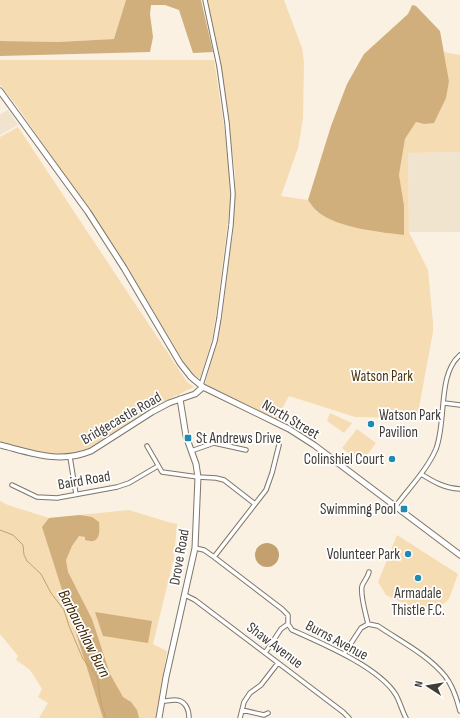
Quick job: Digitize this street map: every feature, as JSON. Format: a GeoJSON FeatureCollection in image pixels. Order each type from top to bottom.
{"type":"FeatureCollection","features":[{"type":"Feature","properties":{"kind":"main road","name":"North Street"},"geometry":{"type":"LineString","coordinates":[[0,91],[92,218],[124,268],[180,363],[191,377],[202,386],[291,430],[314,445],[460,555]]}},
{"type":"Feature","properties":{"kind":"main road","name":"Bridgecastle Road"},"geometry":{"type":"LineString","coordinates":[[0,445],[46,457],[70,457],[80,455],[91,451],[152,412],[169,403],[195,394],[202,386]]}},
{"type":"Feature","properties":{"kind":"main road","name":"Drove Road"},"geometry":{"type":"LineString","coordinates":[[159,718],[166,678],[195,548],[198,477],[196,464],[186,436],[180,400]]}},
{"type":"Feature","properties":{"kind":"street"},"geometry":{"type":"LineString","coordinates":[[202,386],[215,341],[219,318],[231,226],[233,194],[228,131],[219,66],[205,0]]}},
{"type":"Feature","properties":{"kind":"street"},"geometry":{"type":"LineString","coordinates":[[395,507],[432,459],[438,443],[447,375],[451,365],[460,355]]}},
{"type":"Feature","properties":{"kind":"street"},"geometry":{"type":"LineString","coordinates":[[444,403],[460,405]]}},
{"type":"Feature","properties":{"kind":"street"},"geometry":{"type":"LineString","coordinates":[[191,451],[214,443],[246,450]]}},
{"type":"Feature","properties":{"kind":"street"},"geometry":{"type":"LineString","coordinates":[[214,556],[266,490],[279,445]]}},
{"type":"Feature","properties":{"kind":"street"},"geometry":{"type":"LineString","coordinates":[[147,446],[162,472],[224,480],[255,504]]}},
{"type":"Feature","properties":{"kind":"street"},"geometry":{"type":"LineString","coordinates":[[70,457],[76,494]]}},
{"type":"Feature","properties":{"kind":"street","name":"Baird Road"},"geometry":{"type":"LineString","coordinates":[[12,485],[37,497],[57,498],[117,487],[129,483],[158,466]]}},
{"type":"Feature","properties":{"kind":"street"},"geometry":{"type":"LineString","coordinates":[[420,474],[442,486],[460,489]]}},
{"type":"Feature","properties":{"kind":"street","name":"Burns Avenue"},"geometry":{"type":"LineString","coordinates":[[195,548],[204,550],[214,556],[282,609],[288,615],[288,624],[292,630],[344,654],[379,678],[395,694],[406,718]]}},
{"type":"Feature","properties":{"kind":"street"},"geometry":{"type":"LineString","coordinates":[[368,624],[362,585],[370,572]]}},
{"type":"Feature","properties":{"kind":"street","name":"Shaw Avenue"},"geometry":{"type":"LineString","coordinates":[[185,595],[195,600],[265,652],[349,718]]}},
{"type":"Feature","properties":{"kind":"street"},"geometry":{"type":"LineString","coordinates":[[265,652],[282,629],[288,624]]}},
{"type":"Feature","properties":{"kind":"street"},"geometry":{"type":"LineString","coordinates":[[344,654],[361,628],[368,624],[378,626],[430,661],[446,677],[455,694],[460,711]]}},
{"type":"Feature","properties":{"kind":"street"},"geometry":{"type":"LineString","coordinates":[[240,718],[244,702],[250,693],[262,685],[278,663]]}},
{"type":"Feature","properties":{"kind":"street"},"geometry":{"type":"LineString","coordinates":[[162,701],[180,701],[186,705],[189,712],[189,718]]}},
{"type":"Feature","properties":{"kind":"street"},"geometry":{"type":"LineString","coordinates":[[242,710],[264,715],[268,712]]}},
{"type":"Feature","properties":{"kind":"shaded area"},"geometry":{"type":"Polygon","coordinates":[[[126,0],[201,0],[213,52],[193,53],[179,10],[165,5],[151,5],[150,14],[153,37],[150,52],[0,56],[0,41],[58,42],[114,39],[126,0]]]}},
{"type":"Feature","properties":{"kind":"shaded area"},"geometry":{"type":"Polygon","coordinates":[[[412,5],[416,6],[440,31],[449,81],[446,98],[434,123],[424,124],[416,122],[405,139],[399,175],[404,205],[404,235],[347,226],[318,212],[308,200],[331,126],[347,84],[364,54],[408,14],[412,5]]]}},
{"type":"Feature","properties":{"kind":"shaded area"},"geometry":{"type":"Polygon","coordinates":[[[8,110],[18,125],[0,135],[0,114],[8,110]]]}},
{"type":"Feature","properties":{"kind":"shaded area"},"geometry":{"type":"Polygon","coordinates":[[[460,152],[460,232],[409,232],[408,153],[460,152]]]}},
{"type":"Feature","properties":{"kind":"shaded area"},"geometry":{"type":"Polygon","coordinates":[[[80,515],[92,517],[99,522],[99,534],[94,541],[85,540],[85,537],[79,536],[72,546],[66,560],[68,572],[92,619],[110,674],[123,697],[131,702],[137,710],[139,718],[103,718],[42,527],[49,518],[80,515]]]}},
{"type":"Feature","properties":{"kind":"shaded area"},"geometry":{"type":"Polygon","coordinates":[[[267,543],[272,544],[278,550],[278,560],[272,566],[267,567],[262,566],[256,560],[255,555],[256,550],[262,544],[267,543]]]}},
{"type":"Feature","properties":{"kind":"shaded area"},"geometry":{"type":"Polygon","coordinates":[[[95,612],[152,621],[148,643],[103,636],[95,612]]]}},
{"type":"Feature","properties":{"kind":"green space"},"geometry":{"type":"Polygon","coordinates":[[[0,0],[126,0],[115,39],[58,42],[0,41],[0,0]]]}},
{"type":"Feature","properties":{"kind":"green space","name":"Watson Park"},"geometry":{"type":"Polygon","coordinates":[[[207,0],[284,0],[302,48],[304,62],[303,119],[298,148],[281,196],[308,200],[317,212],[378,232],[404,235],[404,205],[399,175],[405,139],[416,122],[424,124],[449,81],[444,52],[460,55],[460,152],[408,153],[409,232],[428,270],[433,323],[433,332],[417,418],[355,417],[289,396],[276,420],[205,384],[222,319],[233,233],[235,194],[235,172],[219,53],[207,0]]]}},
{"type":"Feature","properties":{"kind":"green space"},"geometry":{"type":"Polygon","coordinates":[[[0,60],[214,60],[231,180],[230,205],[212,339],[201,376],[199,378],[190,372],[121,257],[16,105],[0,85],[0,60]]]}},
{"type":"Feature","properties":{"kind":"green space"},"geometry":{"type":"Polygon","coordinates":[[[18,127],[187,382],[194,387],[153,407],[89,448],[70,455],[50,454],[0,443],[0,137],[18,127]]]}},
{"type":"Feature","properties":{"kind":"green space"},"geometry":{"type":"Polygon","coordinates":[[[330,413],[352,423],[344,433],[327,421],[330,413]]]}},
{"type":"Feature","properties":{"kind":"green space"},"geometry":{"type":"Polygon","coordinates":[[[357,429],[376,443],[361,463],[342,448],[357,429]]]}},
{"type":"Feature","properties":{"kind":"green space"},"geometry":{"type":"Polygon","coordinates":[[[0,501],[49,518],[129,510],[177,524],[174,558],[153,644],[167,651],[156,718],[39,718],[48,703],[38,697],[42,689],[30,670],[16,660],[18,656],[0,634],[0,501]]]}},
{"type":"Feature","properties":{"kind":"green space","name":"Volunteer Park"},"geometry":{"type":"Polygon","coordinates":[[[397,535],[458,574],[449,599],[440,607],[431,609],[407,605],[386,595],[378,582],[397,535]]]}},
{"type":"Feature","properties":{"kind":"waterway","name":"Barbauchlaw Burn"},"geometry":{"type":"LineString","coordinates":[[0,530],[13,535],[23,545],[24,555],[27,561],[41,574],[51,593],[64,610],[83,659],[97,676],[101,703],[106,718]]}},
{"type":"Feature","properties":{"kind":"place","name":"Watson Park Pavilion"},"geometry":{"type":"Point","coordinates":[371,424]}},
{"type":"Feature","properties":{"kind":"place","name":"St Andrews Drive"},"geometry":{"type":"Point","coordinates":[188,438]}},
{"type":"Feature","properties":{"kind":"place","name":"Colinshiel Court"},"geometry":{"type":"Point","coordinates":[392,459]}},
{"type":"Feature","properties":{"kind":"place","name":"Swimming Pool"},"geometry":{"type":"Point","coordinates":[404,509]}},
{"type":"Feature","properties":{"kind":"place","name":"Volunteer Park"},"geometry":{"type":"Point","coordinates":[408,554]}},
{"type":"Feature","properties":{"kind":"place","name":"Armadale Thistle F.C."},"geometry":{"type":"Point","coordinates":[418,578]}}]}
